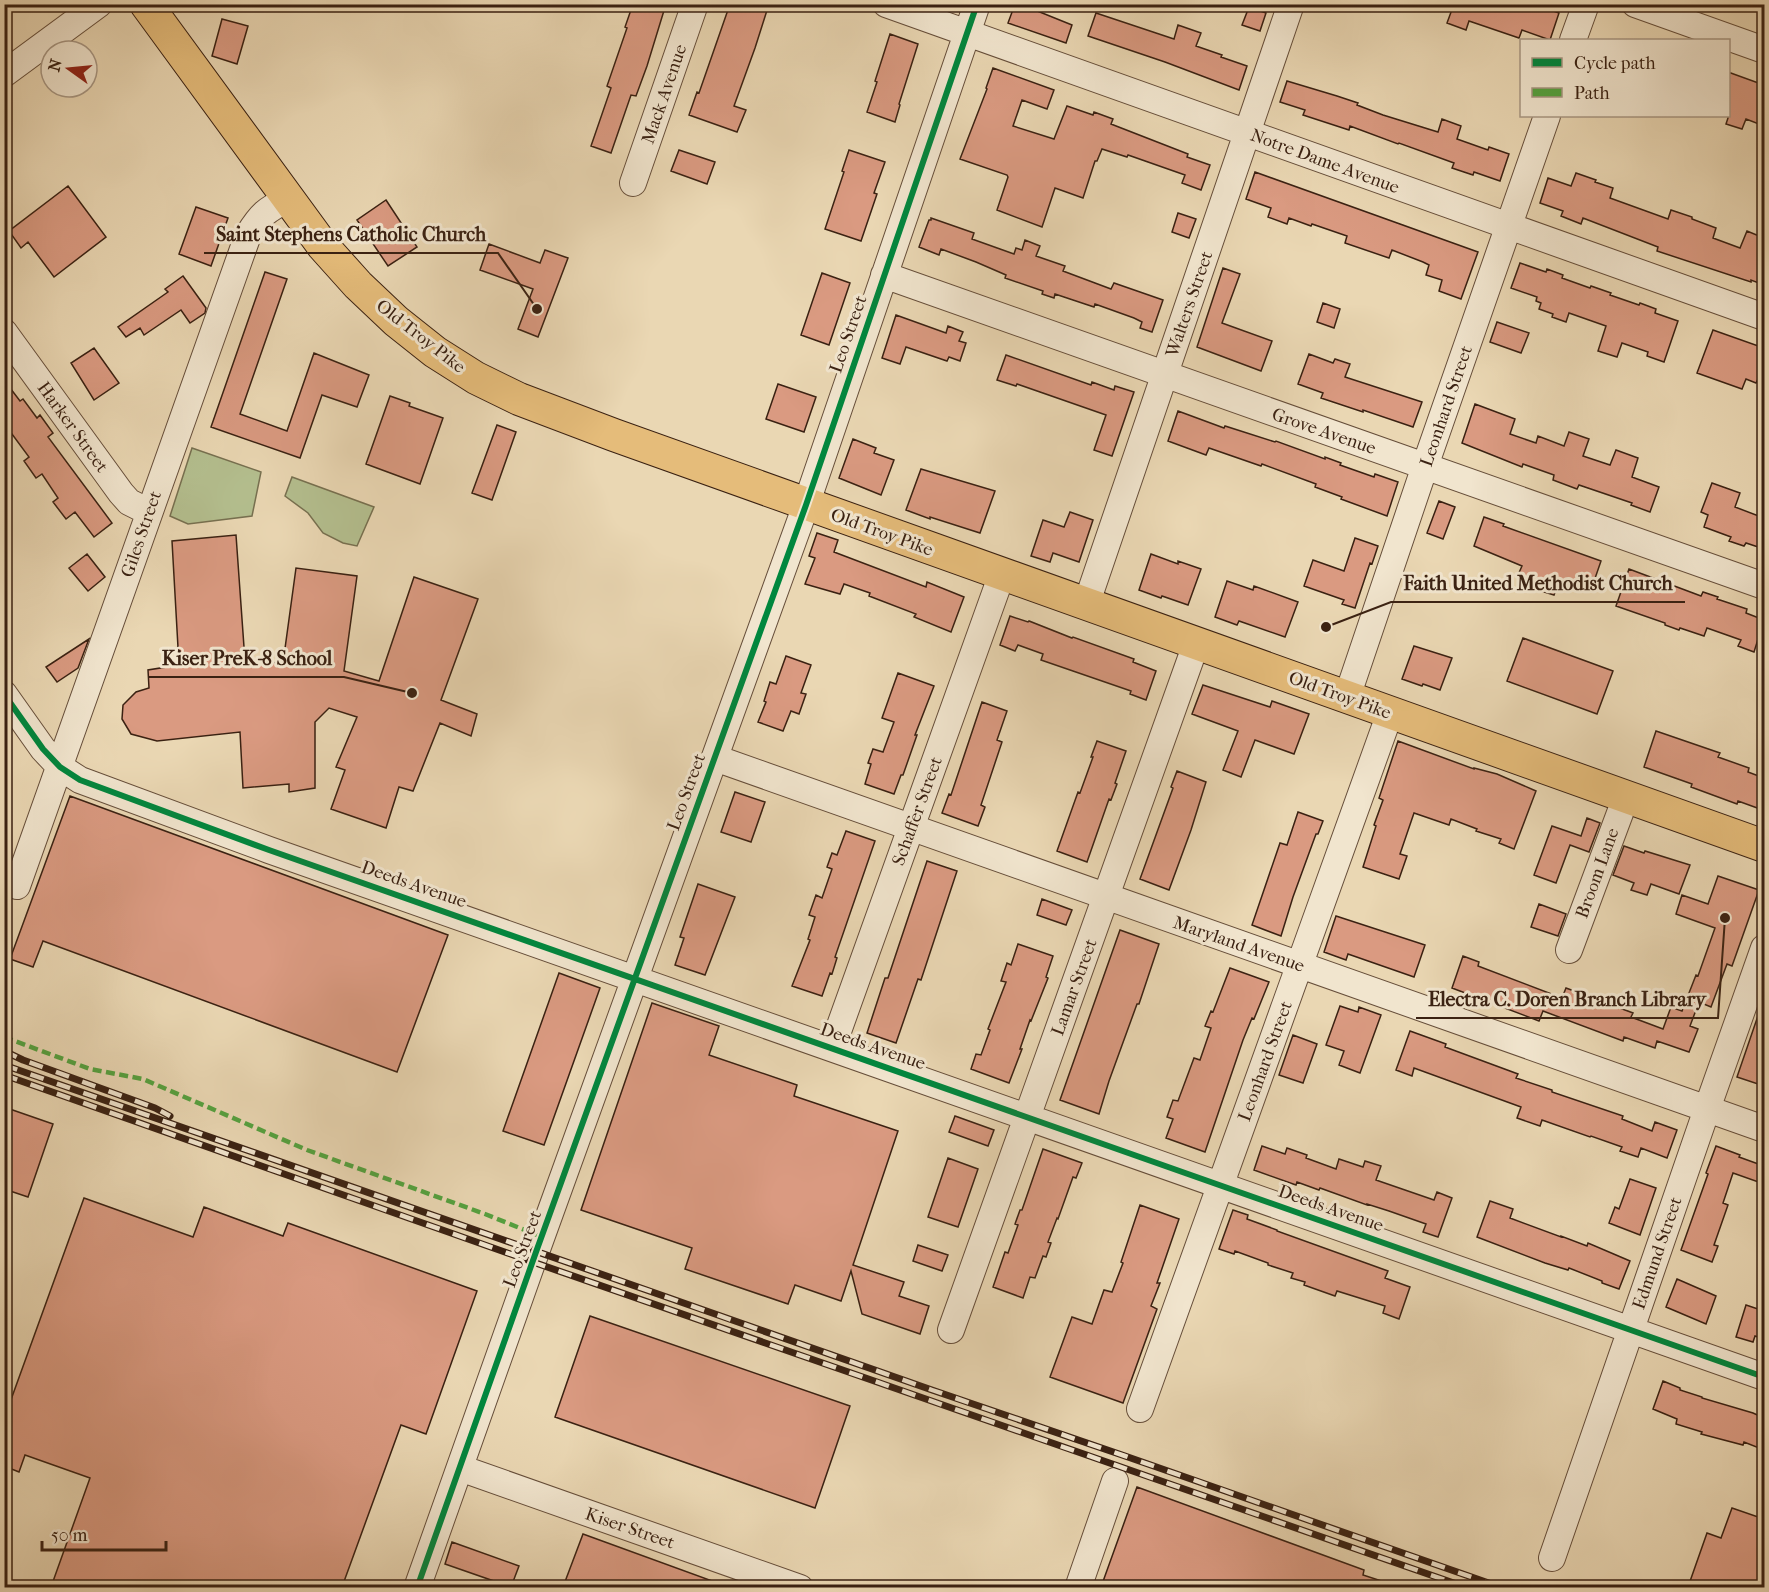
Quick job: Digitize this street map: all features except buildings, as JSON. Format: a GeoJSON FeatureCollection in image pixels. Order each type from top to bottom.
{"type":"FeatureCollection","features":[{"type":"Feature","properties":{"kind":"main road","name":"Old Troy Pike"},"geometry":{"type":"LineString","coordinates":[[146,4],[323,246],[358,285],[396,321],[435,352],[476,378],[527,402],[806,505],[1764,846]]}},
{"type":"Feature","properties":{"kind":"street"},"geometry":{"type":"LineString","coordinates":[[4,74],[99,4]]}},
{"type":"Feature","properties":{"kind":"street","name":"Mack Avenue"},"geometry":{"type":"LineString","coordinates":[[633,183],[695,4]]}},
{"type":"Feature","properties":{"kind":"street","name":"Notre Dame Avenue"},"geometry":{"type":"LineString","coordinates":[[886,4],[1764,317]]}},
{"type":"Feature","properties":{"kind":"street","name":"Leo Street"},"geometry":{"type":"LineString","coordinates":[[417,1587],[806,505],[977,4]]}},
{"type":"Feature","properties":{"kind":"street","name":"Walters Street"},"geometry":{"type":"LineString","coordinates":[[1086,604],[1291,4]]}},
{"type":"Feature","properties":{"kind":"street"},"geometry":{"type":"LineString","coordinates":[[1574,39],[1586,4]]}},
{"type":"Feature","properties":{"kind":"street"},"geometry":{"type":"LineString","coordinates":[[1635,4],[1764,50]]}},
{"type":"Feature","properties":{"kind":"street","name":"Leonhard Street"},"geometry":{"type":"LineString","coordinates":[[1347,697],[1547,117]]}},
{"type":"Feature","properties":{"kind":"street","name":"Giles Street"},"geometry":{"type":"LineString","coordinates":[[11,883],[60,767],[248,235],[267,210],[288,199]]}},
{"type":"Feature","properties":{"kind":"street","name":"Grove Avenue"},"geometry":{"type":"LineString","coordinates":[[884,275],[1764,586]]}},
{"type":"Feature","properties":{"kind":"street","name":"Harker Street"},"geometry":{"type":"LineString","coordinates":[[4,332],[121,493],[129,502],[149,512]]}},
{"type":"Feature","properties":{"kind":"street","name":"Schaffer Street"},"geometry":{"type":"LineString","coordinates":[[832,1048],[1002,574]]}},
{"type":"Feature","properties":{"kind":"street","name":"Lamar Street"},"geometry":{"type":"LineString","coordinates":[[951,1330],[1196,644]]}},
{"type":"Feature","properties":{"kind":"street","name":"Deeds Avenue"},"geometry":{"type":"LineString","coordinates":[[4,694],[43,749],[60,767],[80,780],[1764,1377]]}},
{"type":"Feature","properties":{"kind":"street","name":"Leonhard Street"},"geometry":{"type":"LineString","coordinates":[[1140,1409],[1390,713]]}},
{"type":"Feature","properties":{"kind":"street","name":"Maryland Avenue"},"geometry":{"type":"LineString","coordinates":[[714,758],[1764,1130]]}},
{"type":"Feature","properties":{"kind":"street","name":"Broom Lane"},"geometry":{"type":"LineString","coordinates":[[1569,950],[1626,797]]}},
{"type":"Feature","properties":{"kind":"street","name":"Edmund Street"},"geometry":{"type":"LineString","coordinates":[[1552,1558],[1764,948]]}},
{"type":"Feature","properties":{"kind":"street","name":"Kiser Street"},"geometry":{"type":"LineString","coordinates":[[460,1468],[752,1579],[800,1587]]}},
{"type":"Feature","properties":{"kind":"street"},"geometry":{"type":"LineString","coordinates":[[1078,1587],[1115,1481]]}},
{"type":"Feature","properties":{"kind":"green space"},"geometry":{"type":"Polygon","coordinates":[[[192,448],[261,472],[252,516],[188,524],[170,516],[192,448]]]}},
{"type":"Feature","properties":{"kind":"green space"},"geometry":{"type":"Polygon","coordinates":[[[292,477],[374,507],[357,546],[343,543],[323,533],[308,513],[285,496],[292,477]]]}},
{"type":"Feature","properties":{"kind":"railway"},"geometry":{"type":"LineString","coordinates":[[4,1051],[155,1108],[170,1116]]}},
{"type":"Feature","properties":{"kind":"railway"},"geometry":{"type":"LineString","coordinates":[[4,1065],[1503,1588]]}},
{"type":"Feature","properties":{"kind":"railway"},"geometry":{"type":"LineString","coordinates":[[4,1075],[1468,1588]]}},
{"type":"Feature","properties":{"kind":"marked path"},"geometry":{"type":"LineString","coordinates":[[4,1037],[90,1069],[143,1079],[307,1150],[542,1237]]}},
{"type":"Feature","properties":{"kind":"cycle path"},"geometry":{"type":"LineString","coordinates":[[417,1588],[806,505],[977,4]]}},
{"type":"Feature","properties":{"kind":"cycle path"},"geometry":{"type":"LineString","coordinates":[[4,694],[43,749],[60,767],[80,780],[269,850],[1764,1377]]}},
{"type":"Feature","properties":{"kind":"place","name":"Saint Stephens Catholic Church"},"geometry":{"type":"Point","coordinates":[537,309]}},
{"type":"Feature","properties":{"kind":"place","name":"Faith United Methodist Church"},"geometry":{"type":"Point","coordinates":[1326,627]}},
{"type":"Feature","properties":{"kind":"place","name":"Kiser PreK-8 School"},"geometry":{"type":"Point","coordinates":[412,693]}},
{"type":"Feature","properties":{"kind":"place","name":"Electra C. Doren Branch Library"},"geometry":{"type":"Point","coordinates":[1725,918]}}]}
